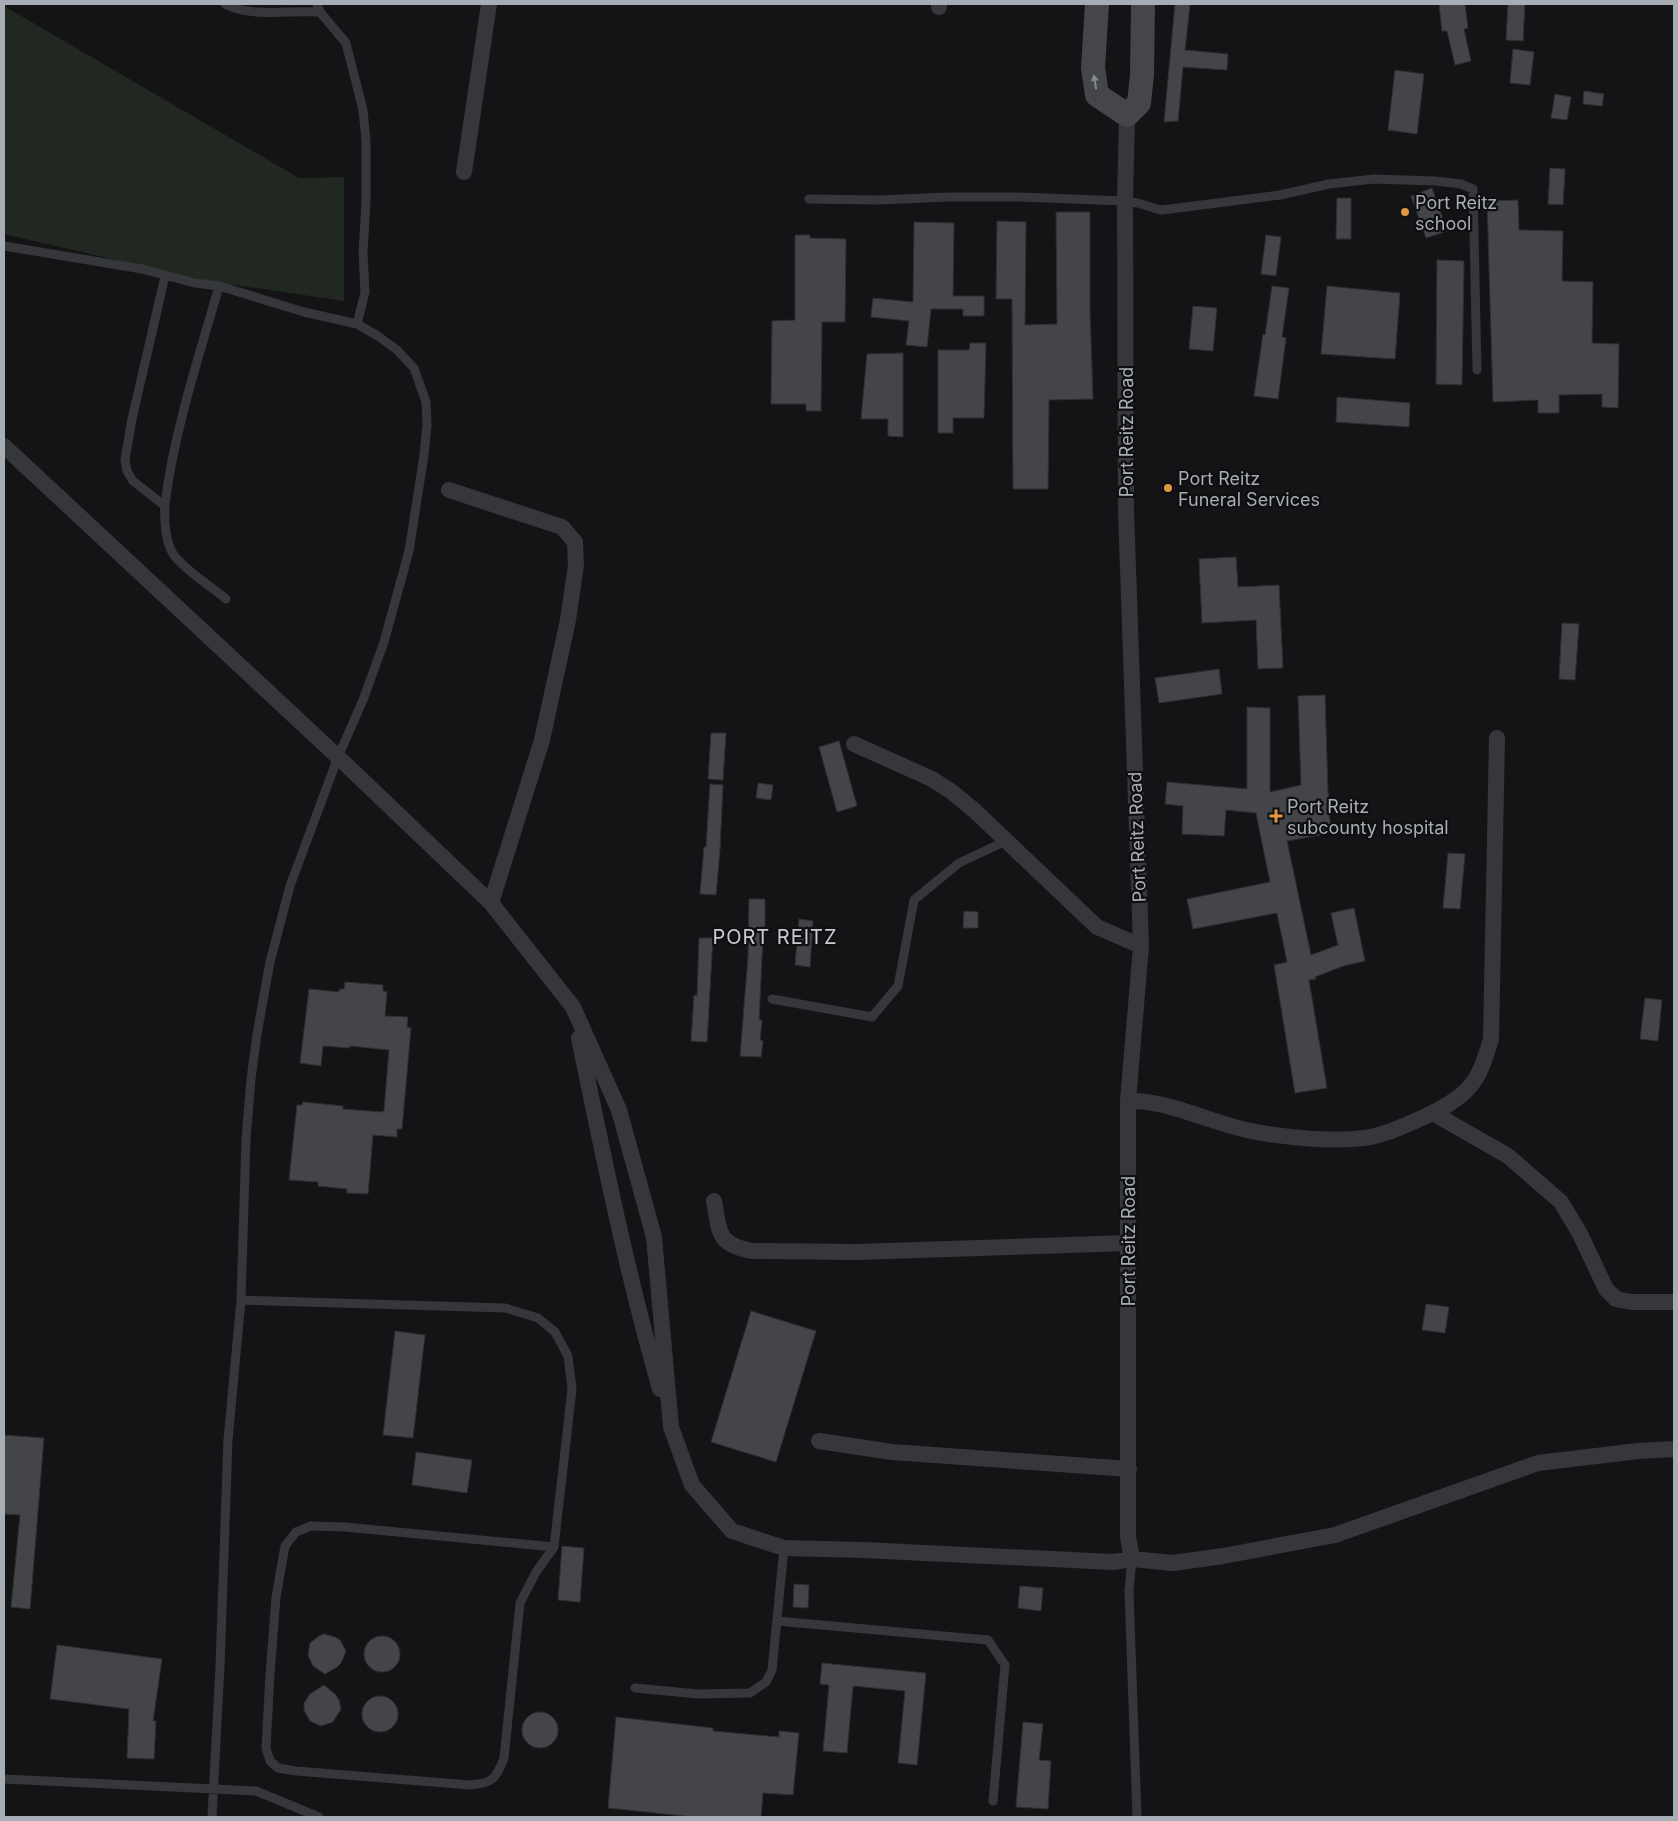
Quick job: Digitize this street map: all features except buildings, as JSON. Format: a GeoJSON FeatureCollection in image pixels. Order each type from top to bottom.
{"type":"FeatureCollection","features":[{"type":"Feature","properties":{"kind":"main road"},"geometry":{"type":"LineString","coordinates":[[1096,4],[1093,68],[1097,95],[1127,114],[1139,103],[1142,75],[1143,4]]}},
{"type":"Feature","properties":{"kind":"street"},"geometry":{"type":"LineString","coordinates":[[464,172],[489,4]]}},
{"type":"Feature","properties":{"kind":"street","name":"Port Reitz Road"},"geometry":{"type":"LineString","coordinates":[[1127,114],[1125,201],[1126,510],[1141,946],[1128,1101],[1128,1537],[1132,1559]]}},
{"type":"Feature","properties":{"kind":"street"},"geometry":{"type":"LineString","coordinates":[[4,446],[338,757],[491,903],[573,1007],[619,1110],[654,1237],[671,1427]]}},
{"type":"Feature","properties":{"kind":"street"},"geometry":{"type":"LineString","coordinates":[[449,490],[562,527],[575,542],[576,565],[569,611],[542,740],[491,903]]}},
{"type":"Feature","properties":{"kind":"street"},"geometry":{"type":"LineString","coordinates":[[1128,1101],[1140,1100],[1245,1130],[1275,1135],[1334,1139],[1360,1138],[1375,1136],[1398,1129],[1433,1113],[1455,1100],[1472,1085],[1491,1039],[1497,738]]}},
{"type":"Feature","properties":{"kind":"street"},"geometry":{"type":"LineString","coordinates":[[854,744],[932,779],[952,792],[975,811],[1097,927],[1141,946]]}},
{"type":"Feature","properties":{"kind":"street"},"geometry":{"type":"LineString","coordinates":[[573,1007],[598,1131],[629,1266],[648,1346],[671,1427],[692,1485],[732,1531],[784,1548],[1113,1562],[1132,1559],[1172,1563],[1223,1556],[1335,1535],[1538,1463],[1638,1450],[1674,1449]]}},
{"type":"Feature","properties":{"kind":"street"},"geometry":{"type":"LineString","coordinates":[[1433,1113],[1508,1156],[1561,1202],[1580,1234],[1606,1289],[1616,1299],[1631,1302],[1674,1302]]}},
{"type":"Feature","properties":{"kind":"street"},"geometry":{"type":"LineString","coordinates":[[714,1200],[720,1233],[725,1241],[737,1248],[752,1251],[856,1252],[1128,1243]]}},
{"type":"Feature","properties":{"kind":"street"},"geometry":{"type":"LineString","coordinates":[[820,1441],[892,1452],[1129,1469]]}},
{"type":"Feature","properties":{"kind":"lane"},"geometry":{"type":"LineString","coordinates":[[225,4],[230,7],[264,13],[319,8],[346,43],[362,110],[366,142],[366,201],[363,252],[366,292],[357,324]]}},
{"type":"Feature","properties":{"kind":"lane"},"geometry":{"type":"LineString","coordinates":[[810,199],[878,200],[948,197],[1020,197],[1125,201],[1160,210],[1280,195],[1329,184],[1374,179],[1461,184],[1473,188],[1477,370]]}},
{"type":"Feature","properties":{"kind":"lane"},"geometry":{"type":"LineString","coordinates":[[4,246],[142,269],[195,283],[219,286],[304,312],[357,324],[397,350],[414,368],[426,402],[427,425],[420,488],[409,551],[384,642],[363,700],[338,757],[290,886],[270,962],[251,1078],[246,1139],[241,1300],[228,1440],[215,1790],[212,1817]]}},
{"type":"Feature","properties":{"kind":"lane"},"geometry":{"type":"LineString","coordinates":[[165,276],[132,419],[125,459],[127,471],[133,481],[165,506]]}},
{"type":"Feature","properties":{"kind":"lane"},"geometry":{"type":"LineString","coordinates":[[219,286],[175,447],[165,506],[167,538],[172,554],[186,568],[226,598]]}},
{"type":"Feature","properties":{"kind":"lane"},"geometry":{"type":"LineString","coordinates":[[772,999],[872,1017],[898,986],[914,900],[959,863],[1006,841]]}},
{"type":"Feature","properties":{"kind":"lane"},"geometry":{"type":"LineString","coordinates":[[241,1300],[505,1308],[538,1318],[555,1332],[568,1356],[572,1389],[554,1547],[536,1572],[520,1603],[504,1758],[497,1776],[486,1783],[461,1784],[278,1768],[270,1761],[266,1748],[270,1675],[276,1597],[285,1546],[296,1532],[311,1526],[345,1527],[554,1547]]}},
{"type":"Feature","properties":{"kind":"lane"},"geometry":{"type":"LineString","coordinates":[[635,1688],[698,1694],[750,1693],[766,1682],[772,1670],[784,1548]]}},
{"type":"Feature","properties":{"kind":"lane"},"geometry":{"type":"LineString","coordinates":[[1132,1559],[1129,1591],[1137,1817]]}},
{"type":"Feature","properties":{"kind":"lane"},"geometry":{"type":"LineString","coordinates":[[777,1621],[988,1640],[1005,1665],[993,1801]]}},
{"type":"Feature","properties":{"kind":"lane"},"geometry":{"type":"LineString","coordinates":[[4,1778],[262,1792],[318,1817]]}},
{"type":"Feature","properties":{"kind":"shaded area"},"geometry":{"type":"Polygon","coordinates":[[[4,6],[299,178],[344,177],[344,301],[207,281],[4,234],[4,6]]]}},
{"type":"Feature","properties":{"kind":"place","name":"Port Reitz school"},"geometry":{"type":"Point","coordinates":[1405,212]}},
{"type":"Feature","properties":{"kind":"place","name":"Port Reitz Funeral Services"},"geometry":{"type":"Point","coordinates":[1168,488]}},
{"type":"Feature","properties":{"kind":"place","name":"Port Reitz subcounty hospital"},"geometry":{"type":"Point","coordinates":[1276,816]}},
{"type":"Feature","properties":{"kind":"district","name":"PORT REITZ"},"geometry":{"type":"Point","coordinates":[775,937]}}]}
